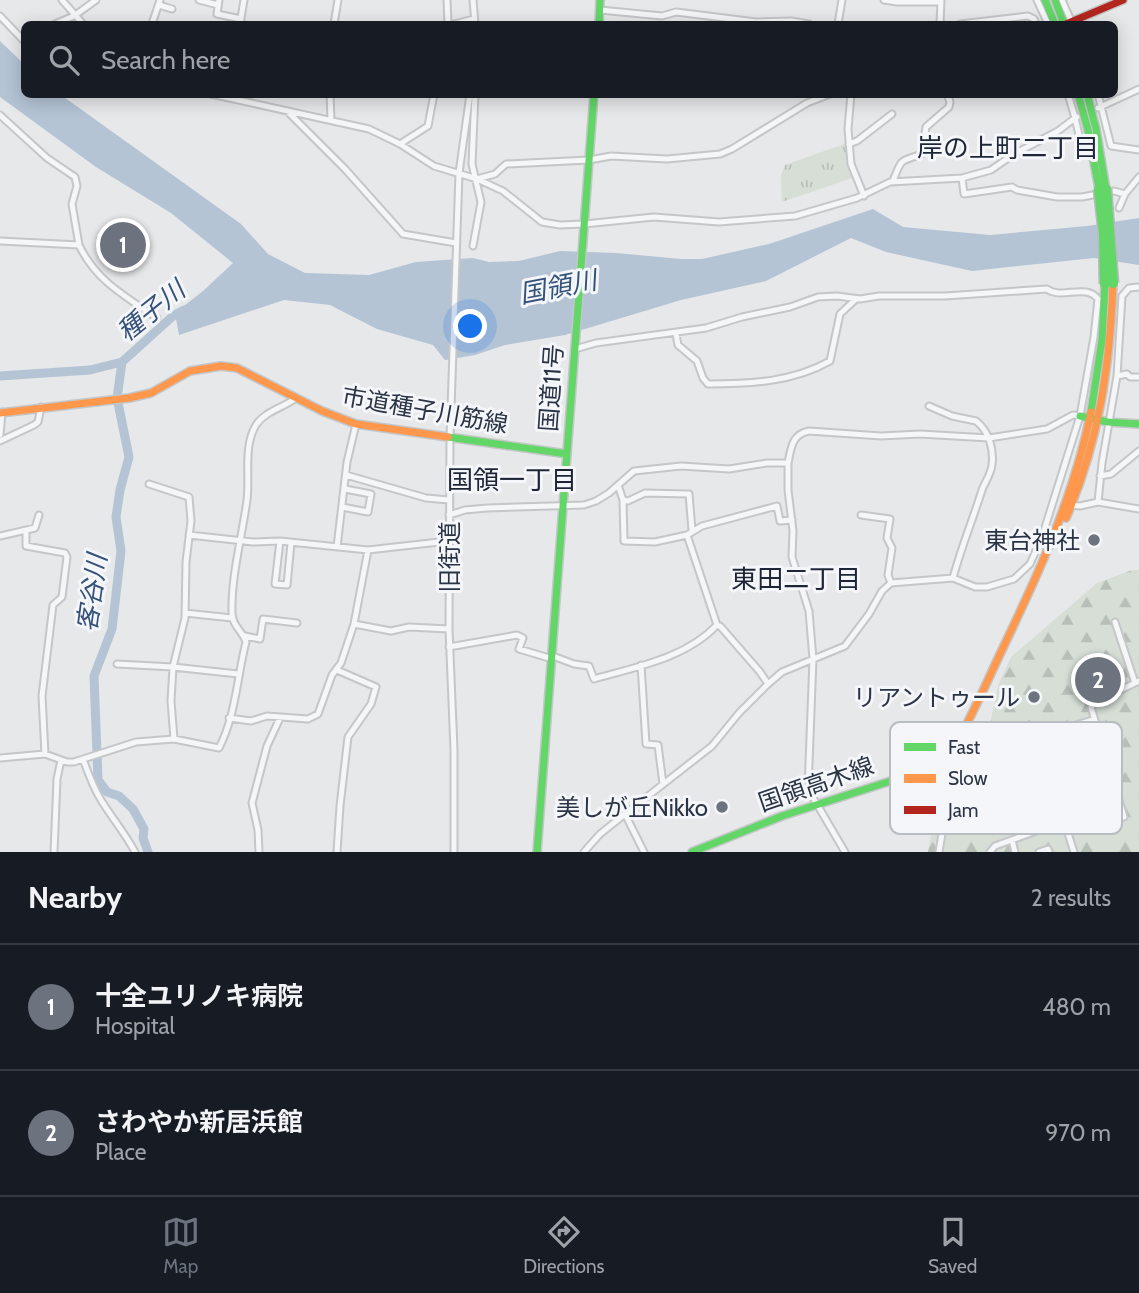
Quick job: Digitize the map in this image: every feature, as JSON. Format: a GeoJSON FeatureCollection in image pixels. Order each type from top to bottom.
{"type":"FeatureCollection","features":[{"type":"Feature","properties":{"kind":"main road"},"geometry":{"type":"LineString","coordinates":[[1045,0],[1054,21]]}},
{"type":"Feature","properties":{"kind":"main road"},"geometry":{"type":"LineString","coordinates":[[1055,0],[1067,21]]}},
{"type":"Feature","properties":{"kind":"main road"},"geometry":{"type":"LineString","coordinates":[[1076,21],[1123,0]]}},
{"type":"Feature","properties":{"kind":"main road","name":"国道11号"},"geometry":{"type":"LineString","coordinates":[[537,852],[594,98]]}},
{"type":"Feature","properties":{"kind":"main road"},"geometry":{"type":"LineString","coordinates":[[1079,98],[1103,189]]}},
{"type":"Feature","properties":{"kind":"main road"},"geometry":{"type":"LineString","coordinates":[[1069,505],[1093,447],[1094,419],[1110,347],[1103,189],[1096,129],[1088,98]]}},
{"type":"Feature","properties":{"kind":"main road","name":"市道種子川筋線"},"geometry":{"type":"LineString","coordinates":[[1,412],[129,398],[150,393],[190,371],[221,366],[253,374],[330,415],[356,424],[567,454]]}},
{"type":"Feature","properties":{"kind":"main road"},"geometry":{"type":"LineString","coordinates":[[1094,419],[1139,424]]}},
{"type":"Feature","properties":{"kind":"main road","name":"国領高木線"},"geometry":{"type":"LineString","coordinates":[[967,722],[1069,505]]}},
{"type":"Feature","properties":{"kind":"main road","name":"国領高木線"},"geometry":{"type":"LineString","coordinates":[[692,852],[782,816],[890,782]]}},
{"type":"Feature","properties":{"kind":"street"},"geometry":{"type":"LineString","coordinates":[[62,0],[80,21]]}},
{"type":"Feature","properties":{"kind":"street"},"geometry":{"type":"LineString","coordinates":[[62,21],[96,0]]}},
{"type":"Feature","properties":{"kind":"street"},"geometry":{"type":"LineString","coordinates":[[199,0],[218,3],[217,14],[237,21]]}},
{"type":"Feature","properties":{"kind":"street"},"geometry":{"type":"LineString","coordinates":[[240,21],[244,0]]}},
{"type":"Feature","properties":{"kind":"street"},"geometry":{"type":"LineString","coordinates":[[334,21],[338,0]]}},
{"type":"Feature","properties":{"kind":"street"},"geometry":{"type":"LineString","coordinates":[[447,0],[447,21]]}},
{"type":"Feature","properties":{"kind":"street"},"geometry":{"type":"LineString","coordinates":[[473,0],[475,21]]}},
{"type":"Feature","properties":{"kind":"street"},"geometry":{"type":"LineString","coordinates":[[838,21],[842,0]]}},
{"type":"Feature","properties":{"kind":"street"},"geometry":{"type":"LineString","coordinates":[[884,0],[941,1],[940,21]]}},
{"type":"Feature","properties":{"kind":"street"},"geometry":{"type":"LineString","coordinates":[[1037,0],[1047,21]]}},
{"type":"Feature","properties":{"kind":"street"},"geometry":{"type":"LineString","coordinates":[[1062,0],[1068,21]]}},
{"type":"Feature","properties":{"kind":"street"},"geometry":{"type":"LineString","coordinates":[[153,21],[159,3],[172,9]]}},
{"type":"Feature","properties":{"kind":"street"},"geometry":{"type":"LineString","coordinates":[[600,5],[662,16],[676,12],[748,21]]}},
{"type":"Feature","properties":{"kind":"street"},"geometry":{"type":"LineString","coordinates":[[0,16],[21,38]]}},
{"type":"Feature","properties":{"kind":"street"},"geometry":{"type":"LineString","coordinates":[[986,21],[1028,16],[1035,21]]}},
{"type":"Feature","properties":{"kind":"street"},"geometry":{"type":"LineString","coordinates":[[1100,107],[1139,89]]}},
{"type":"Feature","properties":{"kind":"street"},"geometry":{"type":"LineString","coordinates":[[229,98],[369,130],[400,144],[434,166],[503,191],[541,222],[584,228],[654,217],[719,222],[782,218],[863,196],[893,181],[962,178],[990,170],[1058,131],[1076,117]]}},
{"type":"Feature","properties":{"kind":"street"},"geometry":{"type":"LineString","coordinates":[[330,98],[331,120]]}},
{"type":"Feature","properties":{"kind":"street"},"geometry":{"type":"LineString","coordinates":[[400,144],[428,126],[433,98]]}},
{"type":"Feature","properties":{"kind":"street","name":"旧街道"},"geometry":{"type":"LineString","coordinates":[[454,852],[454,750],[449,647],[450,438],[459,173],[469,98]]}},
{"type":"Feature","properties":{"kind":"street"},"geometry":{"type":"LineString","coordinates":[[473,246],[481,202],[472,164],[475,98]]}},
{"type":"Feature","properties":{"kind":"street"},"geometry":{"type":"LineString","coordinates":[[475,179],[495,174],[506,164],[589,160],[611,156],[667,159],[720,154],[820,98]]}},
{"type":"Feature","properties":{"kind":"street"},"geometry":{"type":"LineString","coordinates":[[851,98],[849,144],[852,169],[859,179],[863,196]]}},
{"type":"Feature","properties":{"kind":"street"},"geometry":{"type":"LineString","coordinates":[[893,181],[901,161],[922,154],[926,127],[949,107],[948,98]]}},
{"type":"Feature","properties":{"kind":"street"},"geometry":{"type":"LineString","coordinates":[[1069,98],[1083,152],[1087,152]]}},
{"type":"Feature","properties":{"kind":"street"},"geometry":{"type":"LineString","coordinates":[[1099,98],[1111,146],[1139,150]]}},
{"type":"Feature","properties":{"kind":"street"},"geometry":{"type":"LineString","coordinates":[[287,111],[345,169],[403,234],[456,245]]}},
{"type":"Feature","properties":{"kind":"street"},"geometry":{"type":"LineString","coordinates":[[849,144],[857,141],[892,114]]}},
{"type":"Feature","properties":{"kind":"street"},"geometry":{"type":"LineString","coordinates":[[0,115],[47,158],[75,177],[77,186],[72,204],[79,245],[94,271],[157,318]]}},
{"type":"Feature","properties":{"kind":"street"},"geometry":{"type":"LineString","coordinates":[[1119,208],[1125,194],[1139,177]]}},
{"type":"Feature","properties":{"kind":"street"},"geometry":{"type":"LineString","coordinates":[[962,178],[964,194],[1012,187],[1057,197],[1082,197],[1114,191],[1125,194]]}},
{"type":"Feature","properties":{"kind":"street"},"geometry":{"type":"LineString","coordinates":[[0,241],[79,245]]}},
{"type":"Feature","properties":{"kind":"street"},"geometry":{"type":"LineString","coordinates":[[584,852],[600,834],[712,746],[744,707],[782,672],[845,646],[882,591],[891,583],[954,578],[975,587],[987,587],[1008,582],[1030,564],[1094,419],[1117,376],[1122,296],[1129,288],[1139,287]]}},
{"type":"Feature","properties":{"kind":"street"},"geometry":{"type":"LineString","coordinates":[[576,346],[676,334],[790,307],[818,297],[856,299],[879,296],[945,296],[1047,289],[1055,293],[1094,294],[1098,299],[1094,337],[1094,419],[1100,476],[1098,502]]}},
{"type":"Feature","properties":{"kind":"street"},"geometry":{"type":"LineString","coordinates":[[676,334],[678,345],[697,361],[708,384],[748,384],[784,379],[830,361],[839,314],[856,299]]}},
{"type":"Feature","properties":{"kind":"street"},"geometry":{"type":"LineString","coordinates":[[1117,376],[1128,374],[1130,377],[1139,377]]}},
{"type":"Feature","properties":{"kind":"street"},"geometry":{"type":"LineString","coordinates":[[0,751],[0,758],[45,754],[74,762],[136,742],[174,739],[219,747],[237,693],[238,674],[246,642],[232,618],[247,499],[251,435],[265,414],[296,398]]}},
{"type":"Feature","properties":{"kind":"street"},"geometry":{"type":"LineString","coordinates":[[929,406],[952,416],[976,421],[989,438],[992,467],[960,551],[954,578]]}},
{"type":"Feature","properties":{"kind":"street"},"geometry":{"type":"LineString","coordinates":[[1,412],[0,438],[38,422],[41,407]]}},
{"type":"Feature","properties":{"kind":"street"},"geometry":{"type":"LineString","coordinates":[[845,852],[808,789],[813,659],[809,611],[792,557],[788,463],[795,438],[800,433],[809,431],[881,436],[989,438],[1047,429],[1073,415],[1094,419]]}},
{"type":"Feature","properties":{"kind":"street"},"geometry":{"type":"LineString","coordinates":[[337,547],[350,442],[356,424]]}},
{"type":"Feature","properties":{"kind":"street"},"geometry":{"type":"LineString","coordinates":[[1100,476],[1111,474],[1139,450]]}},
{"type":"Feature","properties":{"kind":"street"},"geometry":{"type":"LineString","coordinates":[[449,515],[466,510],[584,505],[596,501],[630,473],[649,468],[681,466],[729,469],[767,463],[788,463]]}},
{"type":"Feature","properties":{"kind":"street"},"geometry":{"type":"LineString","coordinates":[[346,475],[426,498],[449,500]]}},
{"type":"Feature","properties":{"kind":"street"},"geometry":{"type":"LineString","coordinates":[[149,484],[190,497],[185,613],[173,667],[171,701],[174,739]]}},
{"type":"Feature","properties":{"kind":"street"},"geometry":{"type":"LineString","coordinates":[[618,485],[624,500],[624,541],[655,542],[687,535],[692,530],[776,506],[780,521],[792,520]]}},
{"type":"Feature","properties":{"kind":"street"},"geometry":{"type":"LineString","coordinates":[[342,508],[368,512],[371,495],[345,489]]}},
{"type":"Feature","properties":{"kind":"street"},"geometry":{"type":"LineString","coordinates":[[624,500],[628,501],[645,493],[689,494],[692,530]]}},
{"type":"Feature","properties":{"kind":"street"},"geometry":{"type":"LineString","coordinates":[[1069,505],[1098,502],[1139,509]]}},
{"type":"Feature","properties":{"kind":"street"},"geometry":{"type":"LineString","coordinates":[[861,514],[890,519],[887,538],[892,548],[888,575],[891,583]]}},
{"type":"Feature","properties":{"kind":"street"},"geometry":{"type":"LineString","coordinates":[[0,536],[35,528],[39,515]]}},
{"type":"Feature","properties":{"kind":"street"},"geometry":{"type":"LineString","coordinates":[[26,531],[26,546],[65,553],[67,557],[62,597],[53,605],[42,696],[45,754]]}},
{"type":"Feature","properties":{"kind":"street"},"geometry":{"type":"LineString","coordinates":[[189,535],[368,550],[448,541]]}},
{"type":"Feature","properties":{"kind":"street"},"geometry":{"type":"LineString","coordinates":[[687,535],[716,625],[736,644],[768,684]]}},
{"type":"Feature","properties":{"kind":"street"},"geometry":{"type":"LineString","coordinates":[[279,541],[275,584],[287,585],[291,542]]}},
{"type":"Feature","properties":{"kind":"street"},"geometry":{"type":"LineString","coordinates":[[229,718],[251,721],[267,716],[314,718],[341,663],[354,624],[368,550]]}},
{"type":"Feature","properties":{"kind":"street"},"geometry":{"type":"LineString","coordinates":[[185,613],[232,618]]}},
{"type":"Feature","properties":{"kind":"street"},"geometry":{"type":"LineString","coordinates":[[244,636],[260,639],[263,619],[297,623]]}},
{"type":"Feature","properties":{"kind":"street"},"geometry":{"type":"LineString","coordinates":[[1086,722],[1093,720],[1091,707],[1096,702],[1137,682],[1115,622]]}},
{"type":"Feature","properties":{"kind":"street"},"geometry":{"type":"LineString","coordinates":[[354,624],[391,631],[409,627],[449,629]]}},
{"type":"Feature","properties":{"kind":"street"},"geometry":{"type":"LineString","coordinates":[[449,647],[517,635],[523,638],[519,649],[589,666],[594,679],[641,666],[693,645],[716,625]]}},
{"type":"Feature","properties":{"kind":"street"},"geometry":{"type":"LineString","coordinates":[[117,664],[238,674]]}},
{"type":"Feature","properties":{"kind":"street"},"geometry":{"type":"LineString","coordinates":[[641,666],[646,744],[659,745],[663,784]]}},
{"type":"Feature","properties":{"kind":"street"},"geometry":{"type":"LineString","coordinates":[[337,670],[376,687],[370,704],[348,737],[337,852]]}},
{"type":"Feature","properties":{"kind":"street"},"geometry":{"type":"LineString","coordinates":[[258,852],[258,830],[252,803],[267,746],[280,718]]}},
{"type":"Feature","properties":{"kind":"street"},"geometry":{"type":"LineString","coordinates":[[84,759],[102,803],[127,836],[135,852]]}},
{"type":"Feature","properties":{"kind":"street"},"geometry":{"type":"LineString","coordinates":[[54,852],[57,779],[61,760]]}},
{"type":"Feature","properties":{"kind":"street"},"geometry":{"type":"LineString","coordinates":[[1122,811],[1124,817]]}},
{"type":"Feature","properties":{"kind":"street"},"geometry":{"type":"LineString","coordinates":[[625,814],[644,852]]}},
{"type":"Feature","properties":{"kind":"street"},"geometry":{"type":"LineString","coordinates":[[939,852],[943,834]]}},
{"type":"Feature","properties":{"kind":"street"},"geometry":{"type":"LineString","coordinates":[[990,852],[995,846],[1028,834]]}},
{"type":"Feature","properties":{"kind":"street"},"geometry":{"type":"LineString","coordinates":[[1068,834],[1073,852]]}},
{"type":"Feature","properties":{"kind":"street"},"geometry":{"type":"LineString","coordinates":[[1012,840],[1014,852]]}},
{"type":"Feature","properties":{"kind":"street"},"geometry":{"type":"LineString","coordinates":[[1039,852],[1048,849],[1049,852]]}},
{"type":"Feature","properties":{"kind":"green space"},"geometry":{"type":"Polygon","coordinates":[[[847,143],[850,170],[855,177],[782,202],[781,175],[785,165],[847,143]]]}},
{"type":"Feature","properties":{"kind":"green space"},"geometry":{"type":"Polygon","coordinates":[[[1139,570],[1139,852],[928,852],[931,834],[1122,834],[1122,722],[990,722],[999,683],[1011,657],[1097,583],[1139,570]]]}},
{"type":"Feature","properties":{"kind":"water","name":"国領川"},"geometry":{"type":"Polygon","coordinates":[[[0,41],[21,61],[21,98],[65,98],[241,224],[268,254],[305,273],[369,275],[416,262],[473,258],[489,262],[519,261],[560,251],[702,259],[769,244],[873,209],[903,227],[990,235],[1139,218],[1139,265],[1094,258],[972,271],[886,252],[851,238],[766,281],[681,300],[565,335],[505,345],[475,355],[445,360],[433,345],[377,329],[330,305],[284,300],[179,335],[175,313],[233,263],[171,213],[96,167],[0,97],[0,41]]]}},
{"type":"Feature","properties":{"kind":"waterway","name":"種子川"},"geometry":{"type":"LineString","coordinates":[[0,376],[90,370],[122,362],[173,316],[184,310]]}},
{"type":"Feature","properties":{"kind":"waterway","name":"客谷川"},"geometry":{"type":"LineString","coordinates":[[122,362],[117,398],[129,457],[116,517],[121,551],[112,629],[94,676],[98,780],[107,792],[119,796],[133,809],[144,829],[143,838],[148,852]]}},
{"type":"Feature","properties":{"kind":"traffic: fast"},"geometry":{"type":"LineString","coordinates":[[599,21],[600,0]]}},
{"type":"Feature","properties":{"kind":"traffic: fast"},"geometry":{"type":"LineString","coordinates":[[1045,0],[1054,21]]}},
{"type":"Feature","properties":{"kind":"traffic: fast"},"geometry":{"type":"LineString","coordinates":[[1055,0],[1063,21]]}},
{"type":"Feature","properties":{"kind":"traffic: fast"},"geometry":{"type":"LineString","coordinates":[[537,852],[594,98]]}},
{"type":"Feature","properties":{"kind":"traffic: fast"},"geometry":{"type":"LineString","coordinates":[[1079,98],[1099,189]]}},
{"type":"Feature","properties":{"kind":"traffic: fast"},"geometry":{"type":"LineString","coordinates":[[1088,98],[1106,189]]}},
{"type":"Feature","properties":{"kind":"traffic: fast"},"geometry":{"type":"LineString","coordinates":[[1099,189],[1104,234],[1105,284]]}},
{"type":"Feature","properties":{"kind":"traffic: fast"},"geometry":{"type":"LineString","coordinates":[[1106,189],[1113,283]]}},
{"type":"Feature","properties":{"kind":"traffic: fast"},"geometry":{"type":"LineString","coordinates":[[1091,412],[1102,340],[1105,284]]}},
{"type":"Feature","properties":{"kind":"traffic: fast"},"geometry":{"type":"LineString","coordinates":[[1080,416],[1108,422],[1139,424]]}},
{"type":"Feature","properties":{"kind":"traffic: fast"},"geometry":{"type":"LineString","coordinates":[[448,437],[567,454]]}},
{"type":"Feature","properties":{"kind":"traffic: fast"},"geometry":{"type":"LineString","coordinates":[[692,852],[782,816],[890,781]]}},
{"type":"Feature","properties":{"kind":"traffic: slow"},"geometry":{"type":"LineString","coordinates":[[1066,518],[1087,461],[1101,403],[1113,283]]}},
{"type":"Feature","properties":{"kind":"traffic: slow"},"geometry":{"type":"LineString","coordinates":[[0,413],[129,398],[151,393],[190,371],[221,366],[237,368],[322,411],[356,424],[448,437]]}},
{"type":"Feature","properties":{"kind":"traffic: slow"},"geometry":{"type":"LineString","coordinates":[[968,722],[1054,535],[1075,475],[1091,412]]}},
{"type":"Feature","properties":{"kind":"traffic: jam"},"geometry":{"type":"LineString","coordinates":[[1073,21],[1123,0]]}},
{"type":"Feature","properties":{"kind":"place","name":"十全ユリノキ病院"},"geometry":{"type":"Point","coordinates":[123,245]}},
{"type":"Feature","properties":{"kind":"place","name":"東台神社"},"geometry":{"type":"Point","coordinates":[1094,540]}},
{"type":"Feature","properties":{"kind":"place","name":"さわやか新居浜館"},"geometry":{"type":"Point","coordinates":[1098,680]}},
{"type":"Feature","properties":{"kind":"place","name":"リアントゥール"},"geometry":{"type":"Point","coordinates":[1034,697]}},
{"type":"Feature","properties":{"kind":"place","name":"美しが丘Nikko"},"geometry":{"type":"Point","coordinates":[722,807]}},
{"type":"Feature","properties":{"kind":"district","name":"岸の上町二丁目"},"geometry":{"type":"Point","coordinates":[1008,148]}},
{"type":"Feature","properties":{"kind":"district","name":"国領一丁目"},"geometry":{"type":"Point","coordinates":[512,480]}},
{"type":"Feature","properties":{"kind":"district","name":"東田二丁目"},"geometry":{"type":"Point","coordinates":[796,579]}}]}
